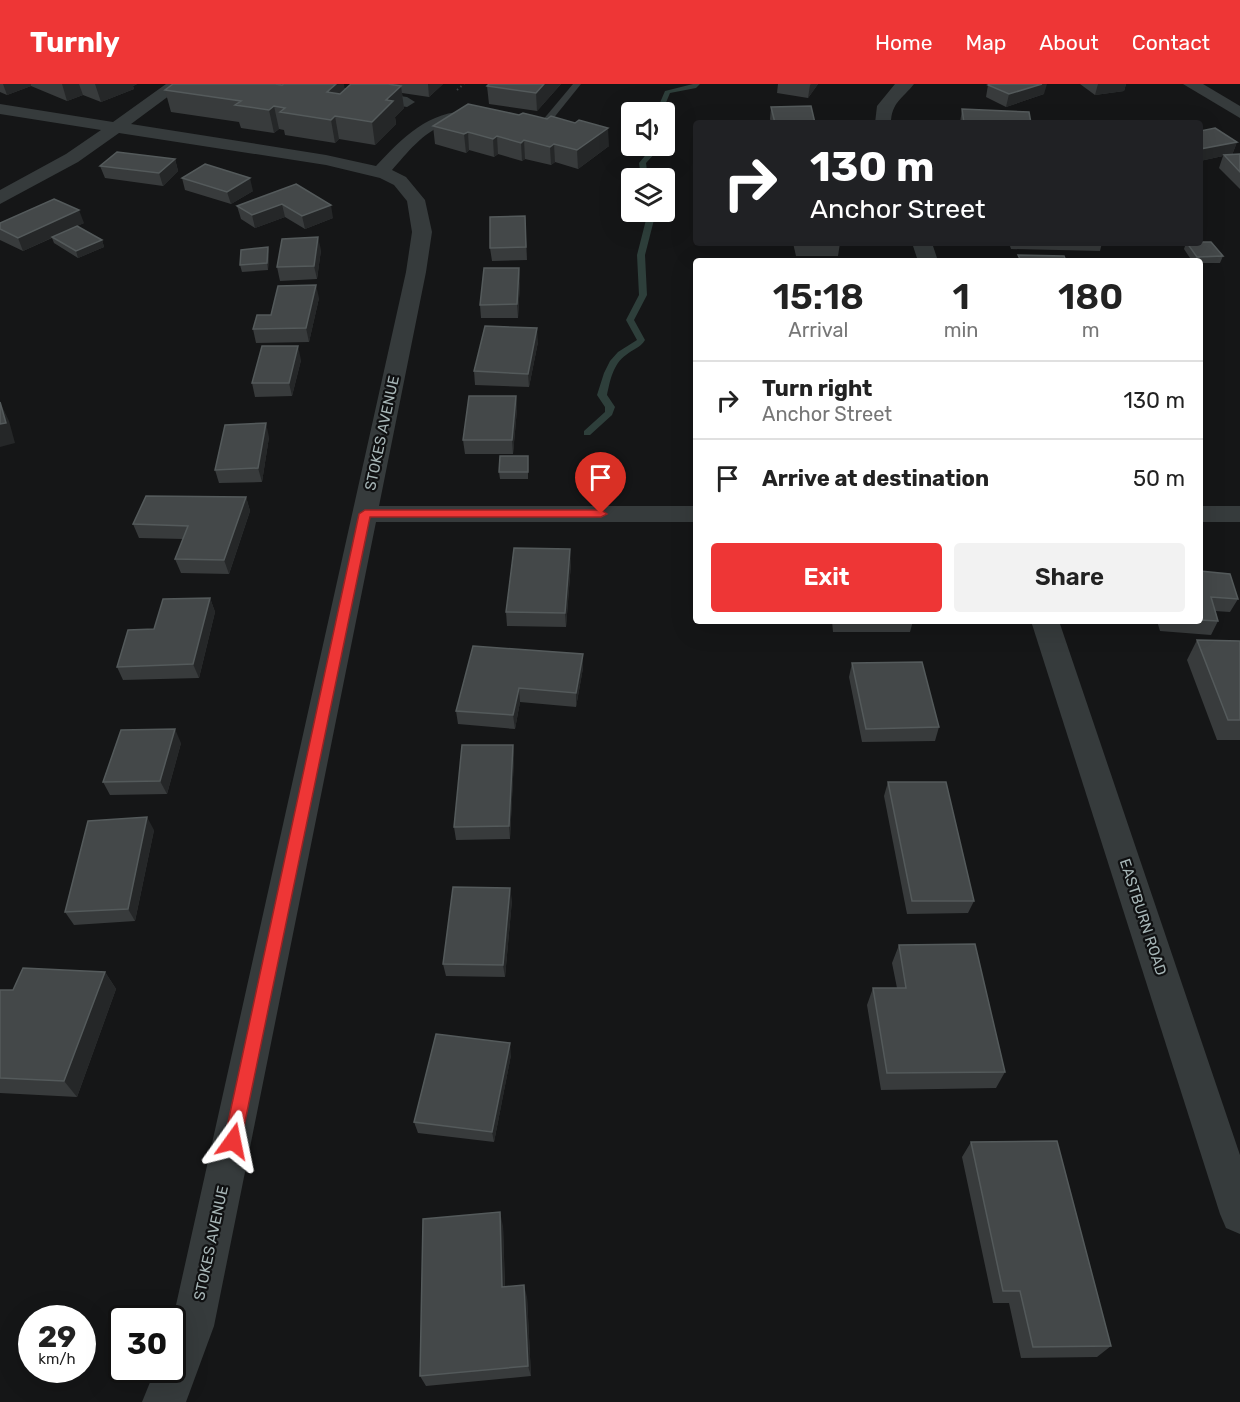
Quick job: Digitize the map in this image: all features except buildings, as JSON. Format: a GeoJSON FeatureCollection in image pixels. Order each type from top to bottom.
{"type":"FeatureCollection","features":[{"type":"Feature","properties":{"kind":"street"},"geometry":{"type":"LineString","coordinates":[[0,198],[53,170],[177,84]]}},
{"type":"Feature","properties":{"kind":"street"},"geometry":{"type":"LineString","coordinates":[[282,84],[333,87],[407,102]]}},
{"type":"Feature","properties":{"kind":"street"},"geometry":{"type":"LineString","coordinates":[[883,120],[884,108],[888,99],[906,84]]}},
{"type":"Feature","properties":{"kind":"street"},"geometry":{"type":"LineString","coordinates":[[1191,84],[1240,113]]}},
{"type":"Feature","properties":{"kind":"street","name":"STOKES AVENUE"},"geometry":{"type":"LineString","coordinates":[[0,109],[326,160],[380,172],[400,181],[411,192],[422,221],[422,232],[365,514],[194,1326],[164,1402]]}},
{"type":"Feature","properties":{"kind":"street"},"geometry":{"type":"LineString","coordinates":[[380,172],[424,126],[435,120],[471,114],[505,118]]}},
{"type":"Feature","properties":{"kind":"street"},"geometry":{"type":"LineString","coordinates":[[525,120],[564,126]]}},
{"type":"Feature","properties":{"kind":"street"},"geometry":{"type":"LineString","coordinates":[[1203,513],[1240,514]]}},
{"type":"Feature","properties":{"kind":"street"},"geometry":{"type":"LineString","coordinates":[[365,514],[693,514]]}},
{"type":"Feature","properties":{"kind":"street","name":"EASTBURN ROAD"},"geometry":{"type":"LineString","coordinates":[[1046,624],[1240,1214]]}},
{"type":"Feature","properties":{"kind":"lane"},"geometry":{"type":"LineString","coordinates":[[544,123],[577,84]]}},
{"type":"Feature","properties":{"kind":"waterway"},"geometry":{"type":"LineString","coordinates":[[663,102],[667,92],[694,87],[697,84]]}},
{"type":"Feature","properties":{"kind":"waterway"},"geometry":{"type":"LineString","coordinates":[[642,168],[647,156]]}},
{"type":"Feature","properties":{"kind":"waterway"},"geometry":{"type":"LineString","coordinates":[[587,433],[609,413],[610,407],[602,395],[608,373],[621,354],[637,345],[641,340],[630,320],[643,295],[641,255],[649,222]]}},
{"type":"Feature","properties":{"kind":"route"},"geometry":{"type":"LineString","coordinates":[[233,1141],[365,514],[601,514]]}}]}
